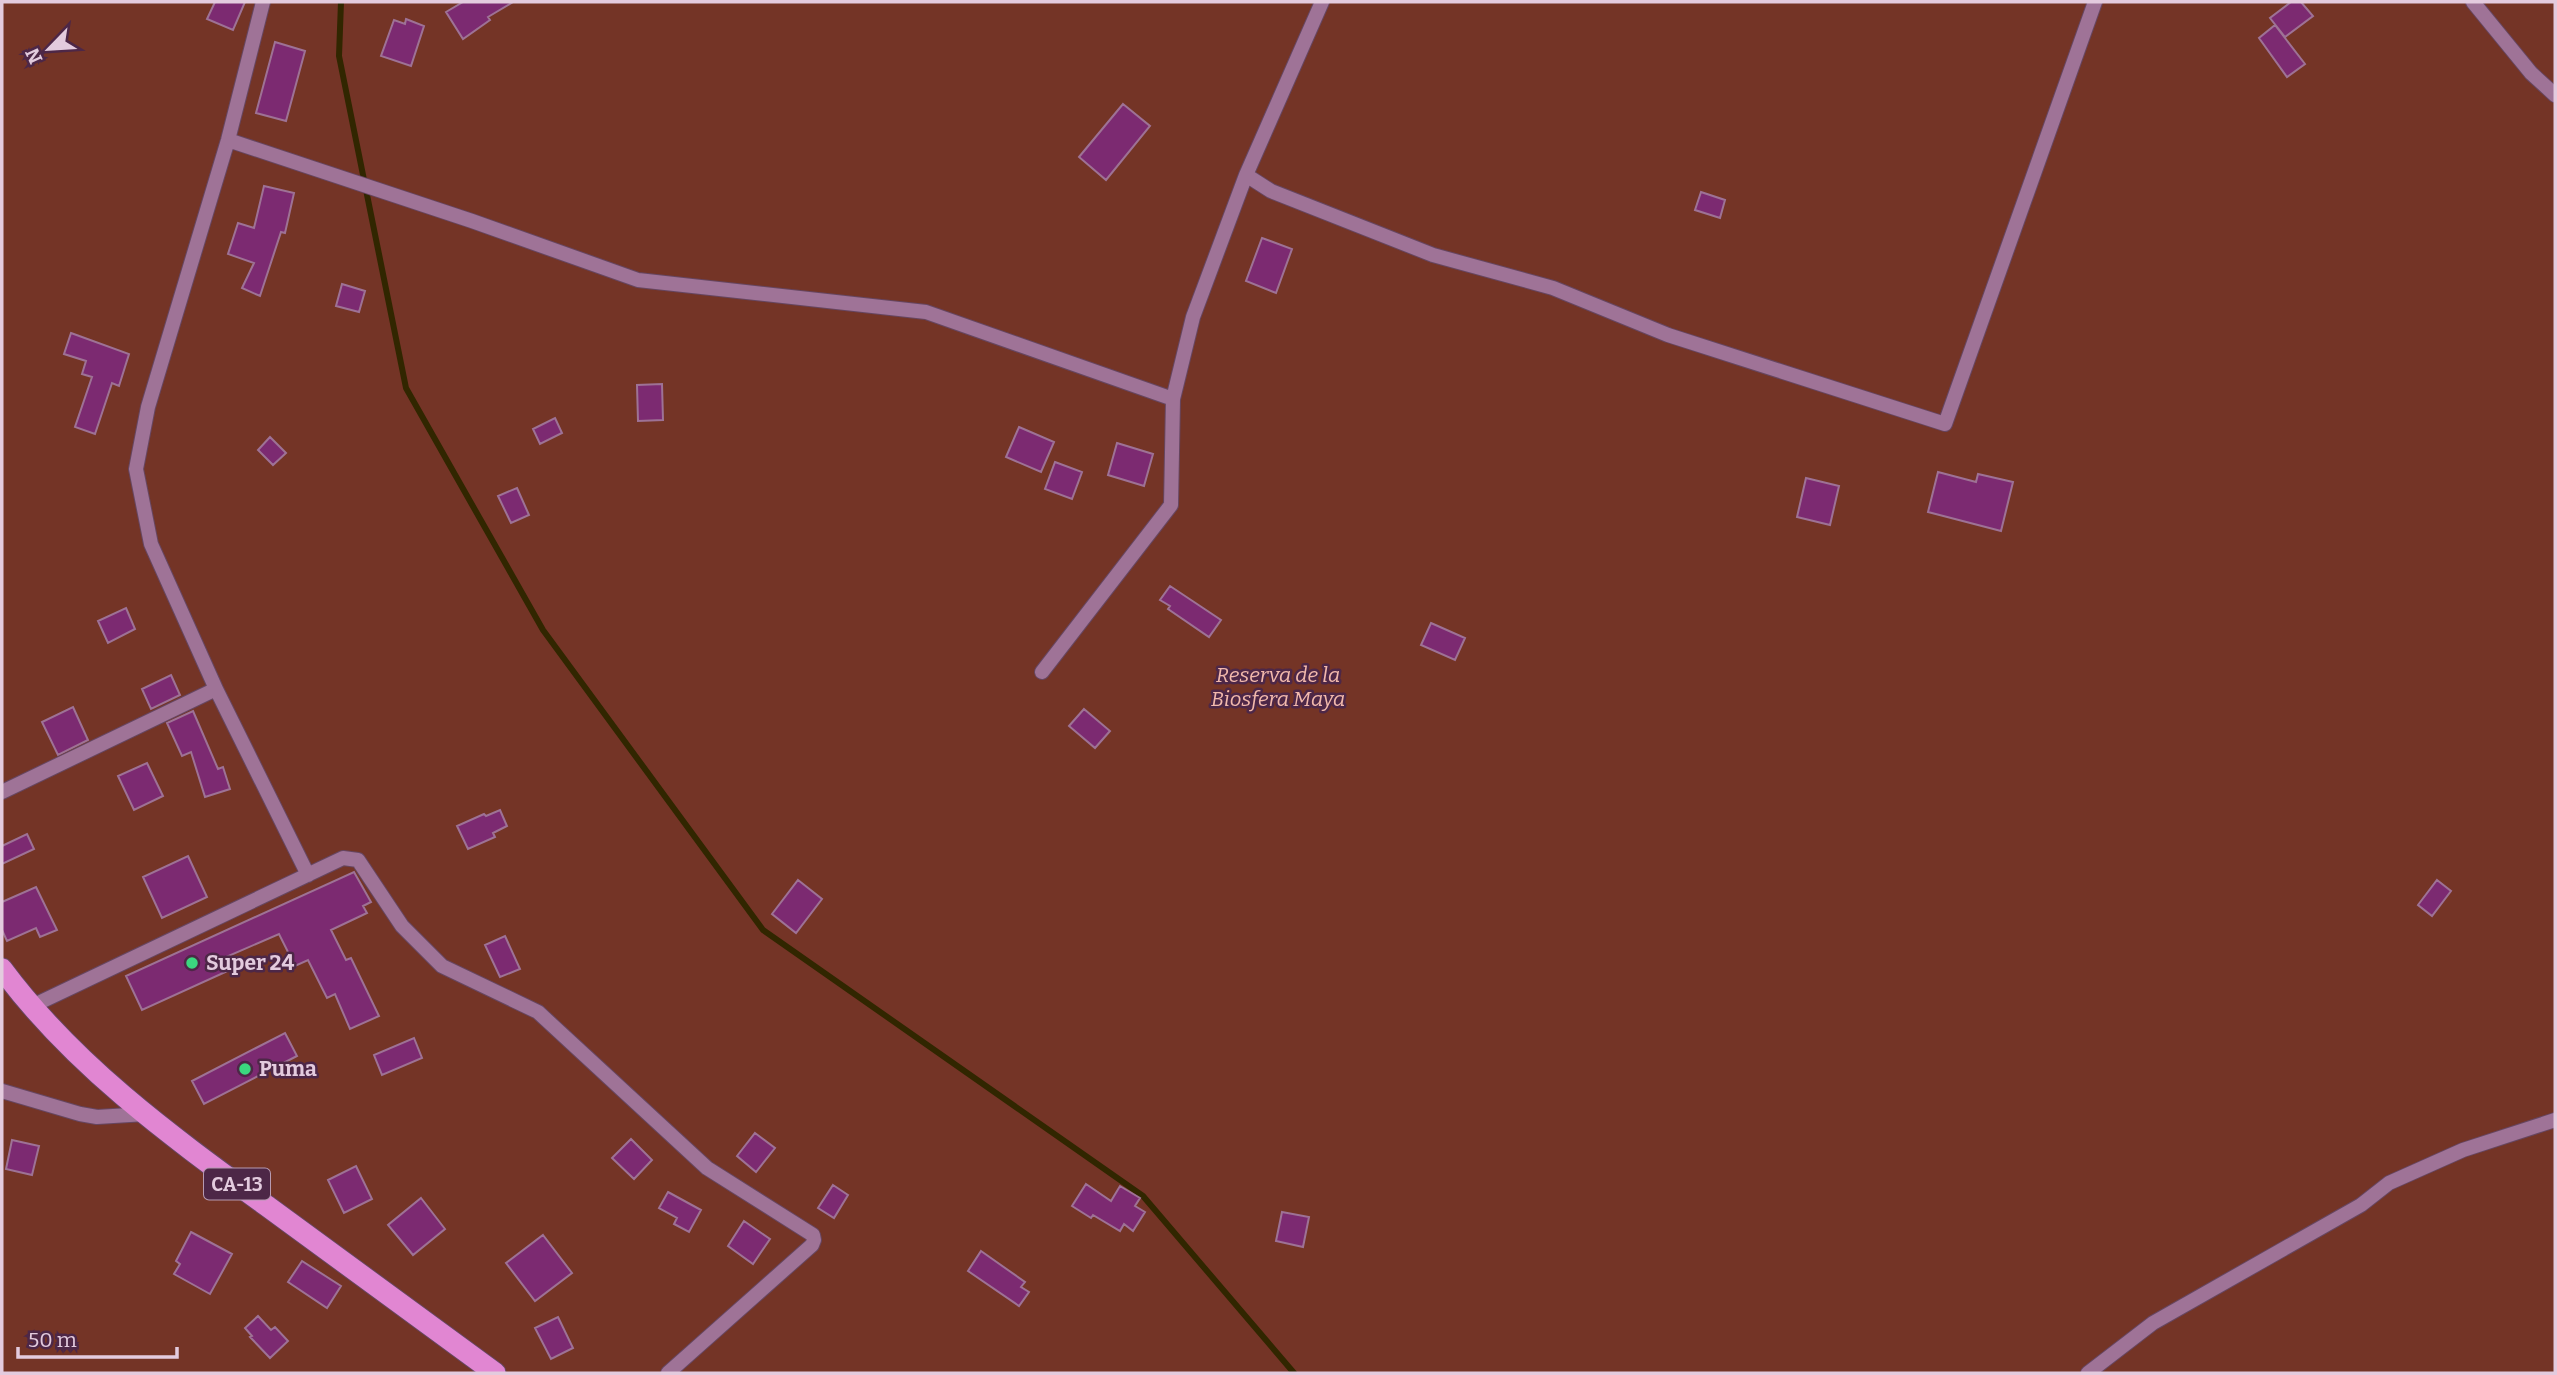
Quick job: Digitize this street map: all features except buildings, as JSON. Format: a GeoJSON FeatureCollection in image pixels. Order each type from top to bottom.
{"type":"FeatureCollection","features":[{"type":"Feature","properties":{"kind":"highway","name":"CA-13"},"geometry":{"type":"LineString","coordinates":[[2,970],[30,1007],[106,1082],[194,1153],[495,1373]]}},
{"type":"Feature","properties":{"kind":"street"},"geometry":{"type":"LineString","coordinates":[[263,2],[228,140],[148,407],[136,469],[151,544],[216,689],[308,875]]}},
{"type":"Feature","properties":{"kind":"street"},"geometry":{"type":"LineString","coordinates":[[1042,672],[1171,505],[1173,399],[1193,317],[1246,175],[1322,2]]}},
{"type":"Feature","properties":{"kind":"street"},"geometry":{"type":"LineString","coordinates":[[1246,175],[1270,191],[1433,255],[1553,288],[1668,335],[1945,424],[2095,2]]}},
{"type":"Feature","properties":{"kind":"street"},"geometry":{"type":"LineString","coordinates":[[2473,2],[2531,73],[2555,96]]}},
{"type":"Feature","properties":{"kind":"street"},"geometry":{"type":"LineString","coordinates":[[228,140],[472,221],[638,280],[926,312],[1173,399]]}},
{"type":"Feature","properties":{"kind":"street"},"geometry":{"type":"LineString","coordinates":[[2,792],[216,689]]}},
{"type":"Feature","properties":{"kind":"street"},"geometry":{"type":"LineString","coordinates":[[30,1007],[343,858],[358,860],[402,926],[442,966],[538,1012],[707,1168],[813,1235],[812,1245],[668,1373]]}},
{"type":"Feature","properties":{"kind":"street"},"geometry":{"type":"LineString","coordinates":[[2,1091],[80,1114],[146,1114]]}},
{"type":"Feature","properties":{"kind":"street"},"geometry":{"type":"LineString","coordinates":[[2088,1373],[2153,1323],[2361,1205],[2389,1183],[2463,1150],[2555,1120]]}},
{"type":"Feature","properties":{"kind":"green space","name":"Reserva de la Biosfera Maya"},"geometry":{"type":"Polygon","coordinates":[[[2,2],[2555,2],[2555,1373],[2,1373],[2,2]]]}},
{"type":"Feature","properties":{"kind":"waterway"},"geometry":{"type":"LineString","coordinates":[[341,2],[339,56],[406,388],[543,630],[763,930],[1143,1196],[1294,1373]]}},
{"type":"Feature","properties":{"kind":"place","name":"Super 24"},"geometry":{"type":"Point","coordinates":[192,963]}},
{"type":"Feature","properties":{"kind":"place","name":"Puma"},"geometry":{"type":"Point","coordinates":[245,1069]}}]}
